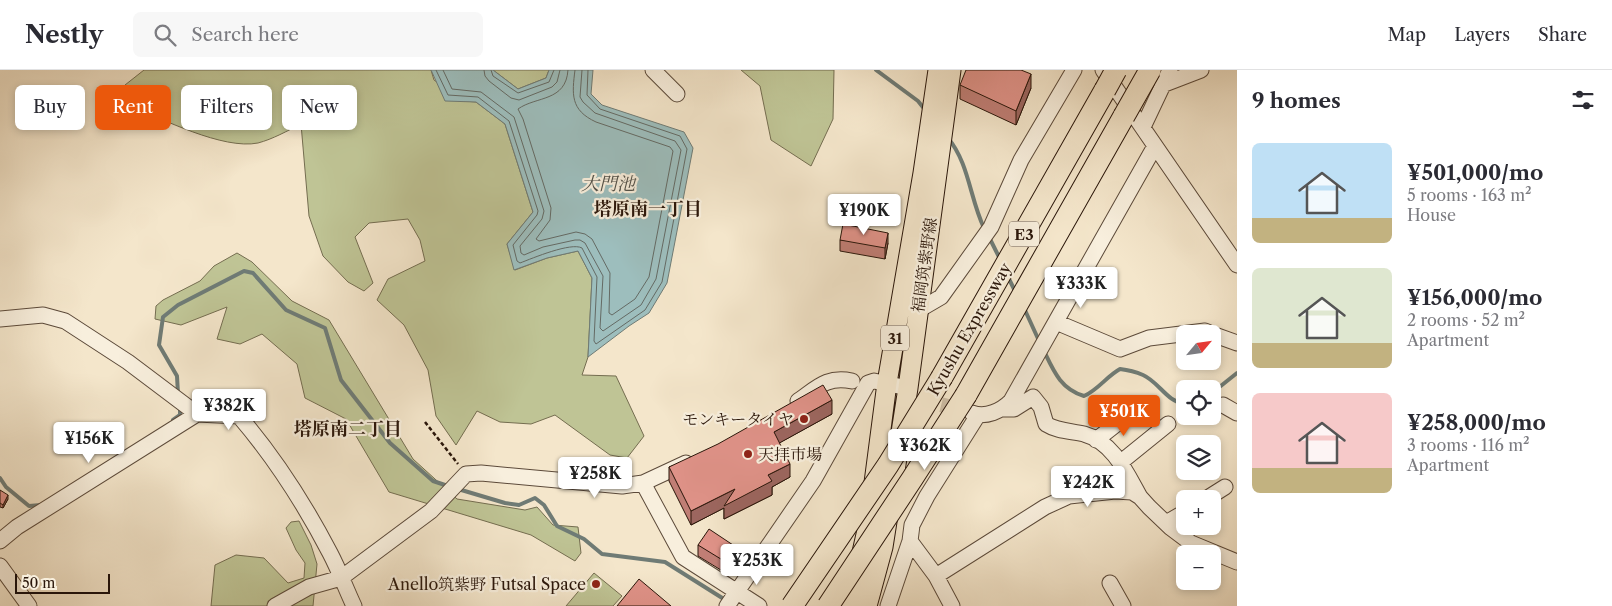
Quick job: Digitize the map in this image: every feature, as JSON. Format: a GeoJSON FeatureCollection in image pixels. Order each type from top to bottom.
{"type":"FeatureCollection","features":[{"type":"Feature","properties":{"kind":"highway","name":"Kyushu Expressway"},"geometry":{"type":"LineString","coordinates":[[792,606],[888,465],[942,377],[1104,80],[1116,70]]}},
{"type":"Feature","properties":{"kind":"highway","name":"Kyushu Expressway"},"geometry":{"type":"LineString","coordinates":[[828,606],[912,480],[972,408],[1124,116],[1156,77]]}},
{"type":"Feature","properties":{"kind":"main road","name":"福岡筑紫野線"},"geometry":{"type":"LineString","coordinates":[[850,606],[869,521],[887,383],[923,173],[938,70]]}},
{"type":"Feature","properties":{"kind":"main road","name":"福岡筑紫野線"},"geometry":{"type":"LineString","coordinates":[[867,606],[883,547],[908,388],[951,70]]}},
{"type":"Feature","properties":{"kind":"street"},"geometry":{"type":"LineString","coordinates":[[653,70],[677,94]]}},
{"type":"Feature","properties":{"kind":"street"},"geometry":{"type":"LineString","coordinates":[[917,312],[942,298],[991,227],[1021,160],[1074,70]]}},
{"type":"Feature","properties":{"kind":"street"},"geometry":{"type":"LineString","coordinates":[[1143,127],[1156,77],[1170,70]]}},
{"type":"Feature","properties":{"kind":"street"},"geometry":{"type":"LineString","coordinates":[[1156,77],[1201,70]]}},
{"type":"Feature","properties":{"kind":"street"},"geometry":{"type":"LineString","coordinates":[[1104,80],[1143,127],[1237,265]]}},
{"type":"Feature","properties":{"kind":"street"},"geometry":{"type":"LineString","coordinates":[[1003,409],[1011,401],[1156,146]]}},
{"type":"Feature","properties":{"kind":"street"},"geometry":{"type":"LineString","coordinates":[[0,319],[43,315],[65,321],[128,362],[197,414],[239,416],[263,444],[293,490],[326,546],[354,606]]}},
{"type":"Feature","properties":{"kind":"street"},"geometry":{"type":"LineString","coordinates":[[1056,322],[1120,349],[1149,338],[1176,335]]}},
{"type":"Feature","properties":{"kind":"street"},"geometry":{"type":"LineString","coordinates":[[1221,337],[1237,343]]}},
{"type":"Feature","properties":{"kind":"street"},"geometry":{"type":"LineString","coordinates":[[786,409],[825,383],[840,379],[852,381]]}},
{"type":"Feature","properties":{"kind":"street"},"geometry":{"type":"LineString","coordinates":[[727,606],[813,481],[868,383],[874,381],[908,388]]}},
{"type":"Feature","properties":{"kind":"street"},"geometry":{"type":"LineString","coordinates":[[888,606],[910,541],[912,525],[972,408],[995,412],[1003,409],[1014,409],[1033,397],[1041,407],[1046,424],[1053,428],[1087,435],[1106,446],[1121,462],[1140,496],[1166,523],[1191,543],[1237,562]]}},
{"type":"Feature","properties":{"kind":"street"},"geometry":{"type":"LineString","coordinates":[[1223,405],[1237,413]]}},
{"type":"Feature","properties":{"kind":"street"},"geometry":{"type":"LineString","coordinates":[[1096,440],[1133,411]]}},
{"type":"Feature","properties":{"kind":"street"},"geometry":{"type":"LineString","coordinates":[[0,541],[17,527],[197,414]]}},
{"type":"Feature","properties":{"kind":"street"},"geometry":{"type":"LineString","coordinates":[[1121,462],[1168,424]]}},
{"type":"Feature","properties":{"kind":"street"},"geometry":{"type":"LineString","coordinates":[[275,606],[309,587],[341,578],[431,511],[466,474],[481,473],[622,486],[643,483],[697,458]]}},
{"type":"Feature","properties":{"kind":"street"},"geometry":{"type":"LineString","coordinates":[[643,483],[683,556],[759,606]]}},
{"type":"Feature","properties":{"kind":"street"},"geometry":{"type":"LineString","coordinates":[[1220,490],[1226,486]]}},
{"type":"Feature","properties":{"kind":"street"},"geometry":{"type":"LineString","coordinates":[[936,576],[1045,507],[1069,496],[1115,491],[1132,492],[1140,496]]}},
{"type":"Feature","properties":{"kind":"street"},"geometry":{"type":"LineString","coordinates":[[1166,523],[1176,517]]}},
{"type":"Feature","properties":{"kind":"street"},"geometry":{"type":"LineString","coordinates":[[910,541],[936,576],[952,606]]}},
{"type":"Feature","properties":{"kind":"street"},"geometry":{"type":"LineString","coordinates":[[0,566],[29,606]]}},
{"type":"Feature","properties":{"kind":"street"},"geometry":{"type":"LineString","coordinates":[[1110,583],[1123,606]]}},
{"type":"Feature","properties":{"kind":"path"},"geometry":{"type":"LineString","coordinates":[[426,422],[466,474]]}},
{"type":"Feature","properties":{"kind":"green space"},"geometry":{"type":"Polygon","coordinates":[[[144,70],[431,70],[434,80],[464,101],[476,102],[505,124],[533,212],[507,244],[515,270],[547,258],[578,251],[592,278],[588,357],[582,375],[616,376],[644,436],[627,458],[610,455],[555,415],[531,424],[500,422],[477,411],[456,445],[436,416],[428,370],[404,325],[377,300],[388,279],[425,261],[420,240],[408,219],[369,223],[355,237],[373,283],[364,291],[348,282],[323,256],[309,216],[302,130],[357,130],[357,85],[282,85],[282,130],[289,130],[258,143],[244,144],[211,138],[188,130],[272,130],[272,85],[181,85],[181,127],[171,123],[171,85],[125,85],[144,70]]]}},
{"type":"Feature","properties":{"kind":"green space"},"geometry":{"type":"Polygon","coordinates":[[[493,70],[549,70],[546,78],[518,89],[493,70]]]}},
{"type":"Feature","properties":{"kind":"green space"},"geometry":{"type":"Polygon","coordinates":[[[741,70],[834,70],[833,119],[811,166],[771,140],[760,86],[741,70]]]}},
{"type":"Feature","properties":{"kind":"green space"},"geometry":{"type":"Polygon","coordinates":[[[237,253],[252,262],[292,301],[329,320],[413,459],[457,499],[525,510],[537,507],[553,525],[578,527],[581,553],[575,561],[531,535],[389,492],[346,419],[305,398],[297,364],[262,334],[240,344],[217,339],[227,307],[181,325],[155,319],[156,306],[163,300],[200,281],[214,266],[237,253]]]}},
{"type":"Feature","properties":{"kind":"green space"},"geometry":{"type":"Polygon","coordinates":[[[299,521],[311,545],[317,564],[313,606],[211,606],[215,565],[236,555],[264,558],[288,583],[304,578],[305,563],[296,550],[286,528],[291,522],[299,521]]]}},
{"type":"Feature","properties":{"kind":"green space","name":"Anello筑紫野 Futsal Space"},"geometry":{"type":"Polygon","coordinates":[[[594,573],[622,596],[613,606],[566,606],[594,573]]]}},
{"type":"Feature","properties":{"kind":"water","name":"大門池"},"geometry":{"type":"Polygon","coordinates":[[[431,70],[493,70],[518,89],[546,78],[549,70],[593,70],[591,94],[602,105],[684,132],[693,148],[667,283],[649,313],[588,357],[592,278],[578,251],[547,258],[514,270],[507,244],[533,212],[505,124],[476,102],[445,101],[431,70]]]}},
{"type":"Feature","properties":{"kind":"building"},"geometry":{"type":"Polygon","coordinates":[[[966,70],[1021,70],[1031,74],[1016,111],[960,85],[966,70]]]}},
{"type":"Feature","properties":{"kind":"building"},"geometry":{"type":"Polygon","coordinates":[[[843,224],[888,233],[885,248],[840,240],[843,224]]]}},
{"type":"Feature","properties":{"kind":"building","name":"天拝市場"},"geometry":{"type":"Polygon","coordinates":[[[823,385],[832,400],[774,432],[790,464],[768,475],[772,481],[724,506],[735,489],[691,511],[669,467],[718,444],[823,385]]]}},
{"type":"Feature","properties":{"kind":"building"},"geometry":{"type":"Polygon","coordinates":[[[0,490],[8,495],[3,505],[0,503],[0,490]]]}},
{"type":"Feature","properties":{"kind":"building"},"geometry":{"type":"Polygon","coordinates":[[[709,529],[739,549],[729,564],[698,545],[709,529]]]}},
{"type":"Feature","properties":{"kind":"building"},"geometry":{"type":"Polygon","coordinates":[[[639,579],[671,606],[617,606],[639,579]]]}},
{"type":"Feature","properties":{"kind":"waterway"},"geometry":{"type":"LineString","coordinates":[[876,70],[918,101],[926,111]]}},
{"type":"Feature","properties":{"kind":"waterway"},"geometry":{"type":"LineString","coordinates":[[948,138],[961,159],[984,228]]}},
{"type":"Feature","properties":{"kind":"waterway"},"geometry":{"type":"LineString","coordinates":[[989,237],[1000,259]]}},
{"type":"Feature","properties":{"kind":"waterway"},"geometry":{"type":"LineString","coordinates":[[178,394],[177,376],[159,345],[163,317],[178,305],[244,271],[253,273],[286,310],[325,328],[341,380],[390,443],[433,481],[448,486]]}},
{"type":"Feature","properties":{"kind":"waterway"},"geometry":{"type":"LineString","coordinates":[[1008,277],[1016,293]]}},
{"type":"Feature","properties":{"kind":"waterway"},"geometry":{"type":"LineString","coordinates":[[1024,308],[1040,343]]}},
{"type":"Feature","properties":{"kind":"waterway"},"geometry":{"type":"LineString","coordinates":[[1044,351],[1059,379],[1076,393],[1084,396],[1120,369],[1132,371],[1149,378],[1176,401]]}},
{"type":"Feature","properties":{"kind":"waterway"},"geometry":{"type":"LineString","coordinates":[[1221,386],[1237,373]]}},
{"type":"Feature","properties":{"kind":"waterway"},"geometry":{"type":"LineString","coordinates":[[173,420],[180,415],[180,406]]}},
{"type":"Feature","properties":{"kind":"waterway"},"geometry":{"type":"LineString","coordinates":[[0,478],[6,487],[29,506],[41,505]]}},
{"type":"Feature","properties":{"kind":"waterway"},"geometry":{"type":"LineString","coordinates":[[458,489],[505,503],[519,505],[535,498],[544,505],[557,526],[584,539],[602,554],[665,562],[727,601]]}},
{"type":"Feature","properties":{"kind":"tunnel"},"geometry":{"type":"LineString","coordinates":[[919,399],[965,411]]}},
{"type":"Feature","properties":{"kind":"place","name":"モンキータイヤ"},"geometry":{"type":"Point","coordinates":[804,419]}},
{"type":"Feature","properties":{"kind":"place","name":"天拝市場"},"geometry":{"type":"Point","coordinates":[748,454]}},
{"type":"Feature","properties":{"kind":"place","name":"Anello筑紫野 Futsal Space"},"geometry":{"type":"Point","coordinates":[596,584]}},
{"type":"Feature","properties":{"kind":"district","name":"塔原南一丁目"},"geometry":{"type":"Point","coordinates":[648,209]}},
{"type":"Feature","properties":{"kind":"district","name":"塔原南二丁目"},"geometry":{"type":"Point","coordinates":[348,429]}}]}
